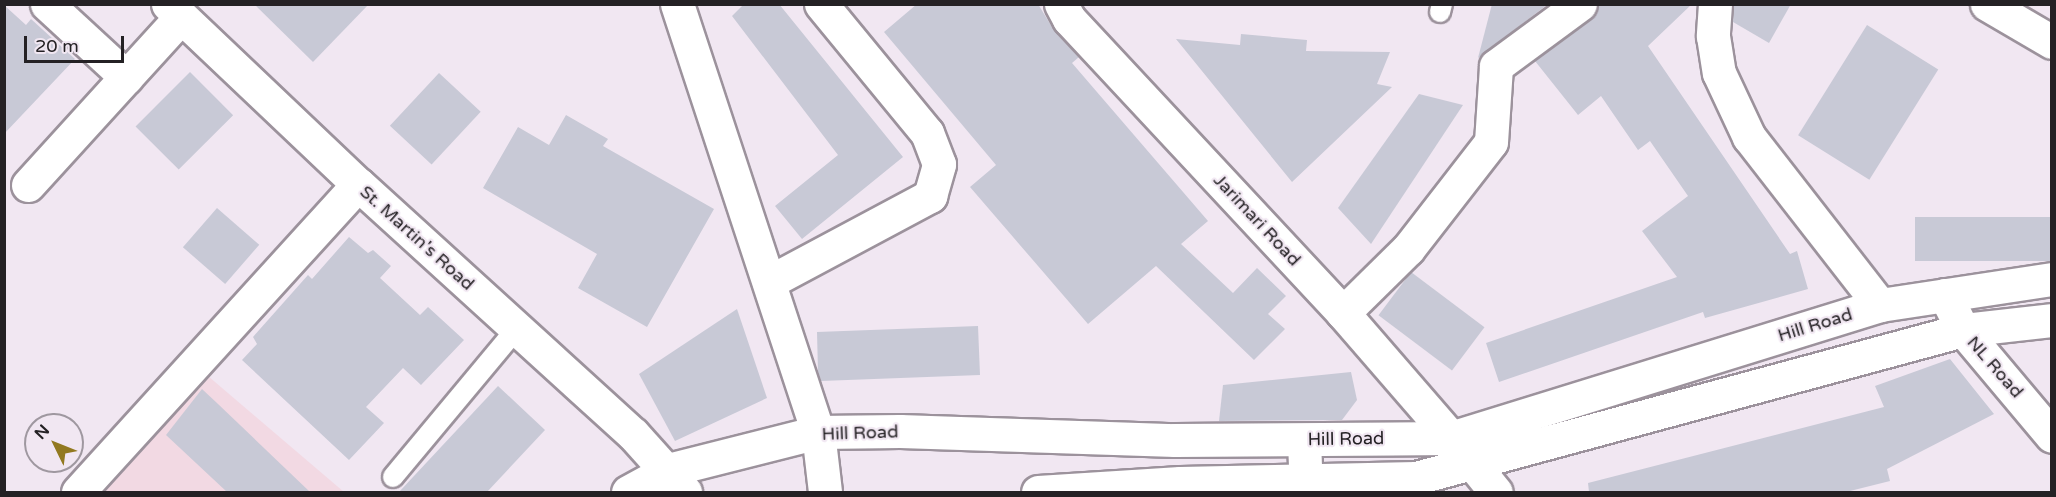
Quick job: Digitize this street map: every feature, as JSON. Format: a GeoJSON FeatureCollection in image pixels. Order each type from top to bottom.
{"type":"FeatureCollection","features":[{"type":"Feature","properties":{"kind":"street"},"geometry":{"type":"LineString","coordinates":[[47,4],[126,77]]}},
{"type":"Feature","properties":{"kind":"street"},"geometry":{"type":"LineString","coordinates":[[677,4],[818,432],[825,492]]}},
{"type":"Feature","properties":{"kind":"street"},"geometry":{"type":"LineString","coordinates":[[770,282],[930,196],[939,164],[927,133],[821,4]]}},
{"type":"Feature","properties":{"kind":"street","name":"Jarimari Road"},"geometry":{"type":"LineString","coordinates":[[1061,4],[1069,19],[1343,313],[1496,492]]}},
{"type":"Feature","properties":{"kind":"street"},"geometry":{"type":"LineString","coordinates":[[1343,313],[1408,249],[1491,142],[1496,66],[1580,4]]}},
{"type":"Feature","properties":{"kind":"street"},"geometry":{"type":"LineString","coordinates":[[1715,4],[1713,36],[1719,73],[1749,137],[1880,305]]}},
{"type":"Feature","properties":{"kind":"street"},"geometry":{"type":"LineString","coordinates":[[1987,4],[2052,42]]}},
{"type":"Feature","properties":{"kind":"street"},"geometry":{"type":"LineString","coordinates":[[28,185],[126,77],[175,11]]}},
{"type":"Feature","properties":{"kind":"street","name":"St. Martin's Road"},"geometry":{"type":"LineString","coordinates":[[175,11],[358,184],[633,434],[676,481]]}},
{"type":"Feature","properties":{"kind":"street"},"geometry":{"type":"LineString","coordinates":[[78,492],[358,184]]}},
{"type":"Feature","properties":{"kind":"street","name":"Hill Road"},"geometry":{"type":"LineString","coordinates":[[628,492],[676,481],[818,432],[900,431],[1175,440],[1451,438],[1880,305],[2052,279]]}},
{"type":"Feature","properties":{"kind":"street","name":"NL Road"},"geometry":{"type":"LineString","coordinates":[[1945,295],[1963,330],[2052,436]]}},
{"type":"Feature","properties":{"kind":"street"},"geometry":{"type":"LineString","coordinates":[[1038,492],[1299,486],[1416,478],[1963,330],[2052,320]]}},
{"type":"Feature","properties":{"kind":"street"},"geometry":{"type":"LineString","coordinates":[[1299,486],[1304,440]]}},
{"type":"Feature","properties":{"kind":"lane"},"geometry":{"type":"LineString","coordinates":[[393,477],[517,328]]}},
{"type":"Feature","properties":{"kind":"shaded area"},"geometry":{"type":"Polygon","coordinates":[[[201,370],[344,492],[97,492],[201,370]]]}},
{"type":"Feature","properties":{"kind":"building"},"geometry":{"type":"Polygon","coordinates":[[[254,4],[369,4],[313,62],[254,4]]]}},
{"type":"Feature","properties":{"kind":"building"},"geometry":{"type":"Polygon","coordinates":[[[744,4],[779,4],[903,157],[802,239],[775,206],[838,155],[732,16],[744,4]]]}},
{"type":"Feature","properties":{"kind":"building"},"geometry":{"type":"Polygon","coordinates":[[[917,4],[1038,4],[1055,32],[1079,57],[1072,63],[1208,221],[1181,244],[1233,293],[1257,268],[1286,296],[1268,314],[1285,329],[1254,360],[1156,266],[1088,324],[970,187],[996,165],[884,32],[917,4]]]}},
{"type":"Feature","properties":{"kind":"building"},"geometry":{"type":"Polygon","coordinates":[[[1492,4],[1548,4],[1478,58],[1492,4]]]}},
{"type":"Feature","properties":{"kind":"building"},"geometry":{"type":"Polygon","coordinates":[[[1598,4],[1692,4],[1648,46],[1790,254],[1797,251],[1808,289],[1705,318],[1703,312],[1499,382],[1486,343],[1677,277],[1642,231],[1688,196],[1650,141],[1638,150],[1601,96],[1578,115],[1535,61],[1591,19],[1598,4]]]}},
{"type":"Feature","properties":{"kind":"building"},"geometry":{"type":"Polygon","coordinates":[[[1734,4],[1791,4],[1769,43],[1733,22],[1734,4]]]}},
{"type":"Feature","properties":{"kind":"building"},"geometry":{"type":"Polygon","coordinates":[[[4,5],[26,25],[31,19],[75,59],[4,134],[4,5]]]}},
{"type":"Feature","properties":{"kind":"building"},"geometry":{"type":"Polygon","coordinates":[[[1867,25],[1938,70],[1869,180],[1798,135],[1867,25]]]}},
{"type":"Feature","properties":{"kind":"building"},"geometry":{"type":"Polygon","coordinates":[[[1241,34],[1307,40],[1306,51],[1390,52],[1377,84],[1392,87],[1292,182],[1176,39],[1240,45],[1241,34]]]}},
{"type":"Feature","properties":{"kind":"building"},"geometry":{"type":"Polygon","coordinates":[[[190,72],[233,115],[179,170],[136,126],[190,72]]]}},
{"type":"Feature","properties":{"kind":"building"},"geometry":{"type":"Polygon","coordinates":[[[439,73],[481,112],[432,165],[390,126],[439,73]]]}},
{"type":"Feature","properties":{"kind":"building"},"geometry":{"type":"Polygon","coordinates":[[[1419,94],[1463,105],[1371,244],[1338,208],[1419,94]]]}},
{"type":"Feature","properties":{"kind":"building"},"geometry":{"type":"Polygon","coordinates":[[[566,115],[608,139],[603,146],[714,209],[647,327],[578,288],[597,254],[483,188],[518,127],[549,145],[566,115]]]}},
{"type":"Feature","properties":{"kind":"building"},"geometry":{"type":"Polygon","coordinates":[[[217,208],[259,245],[225,284],[183,247],[217,208]]]}},
{"type":"Feature","properties":{"kind":"building"},"geometry":{"type":"Polygon","coordinates":[[[1915,217],[2052,217],[2052,261],[1915,261],[1915,217]]]}},
{"type":"Feature","properties":{"kind":"building"},"geometry":{"type":"Polygon","coordinates":[[[349,237],[368,253],[373,250],[391,266],[380,278],[420,315],[428,307],[464,340],[421,385],[403,368],[366,407],[384,423],[349,460],[242,360],[257,344],[253,337],[308,275],[312,279],[349,237]]]}},
{"type":"Feature","properties":{"kind":"building"},"geometry":{"type":"Polygon","coordinates":[[[1411,272],[1484,327],[1452,370],[1379,315],[1411,272]]]}},
{"type":"Feature","properties":{"kind":"building"},"geometry":{"type":"Polygon","coordinates":[[[737,309],[767,398],[675,441],[639,374],[737,309]]]}},
{"type":"Feature","properties":{"kind":"building"},"geometry":{"type":"Polygon","coordinates":[[[978,326],[980,375],[821,381],[818,372],[817,332],[978,326]]]}},
{"type":"Feature","properties":{"kind":"building"},"geometry":{"type":"Polygon","coordinates":[[[1950,359],[1994,414],[1887,469],[1890,481],[1846,492],[1589,492],[1588,483],[1884,407],[1875,386],[1950,359]]]}},
{"type":"Feature","properties":{"kind":"building"},"geometry":{"type":"Polygon","coordinates":[[[1351,372],[1357,400],[1342,420],[1219,421],[1223,385],[1351,372]]]}},
{"type":"Feature","properties":{"kind":"building"},"geometry":{"type":"Polygon","coordinates":[[[498,386],[545,430],[487,492],[399,492],[498,386]]]}},
{"type":"Feature","properties":{"kind":"building"},"geometry":{"type":"Polygon","coordinates":[[[202,389],[310,492],[227,492],[166,435],[202,389]]]}}]}
